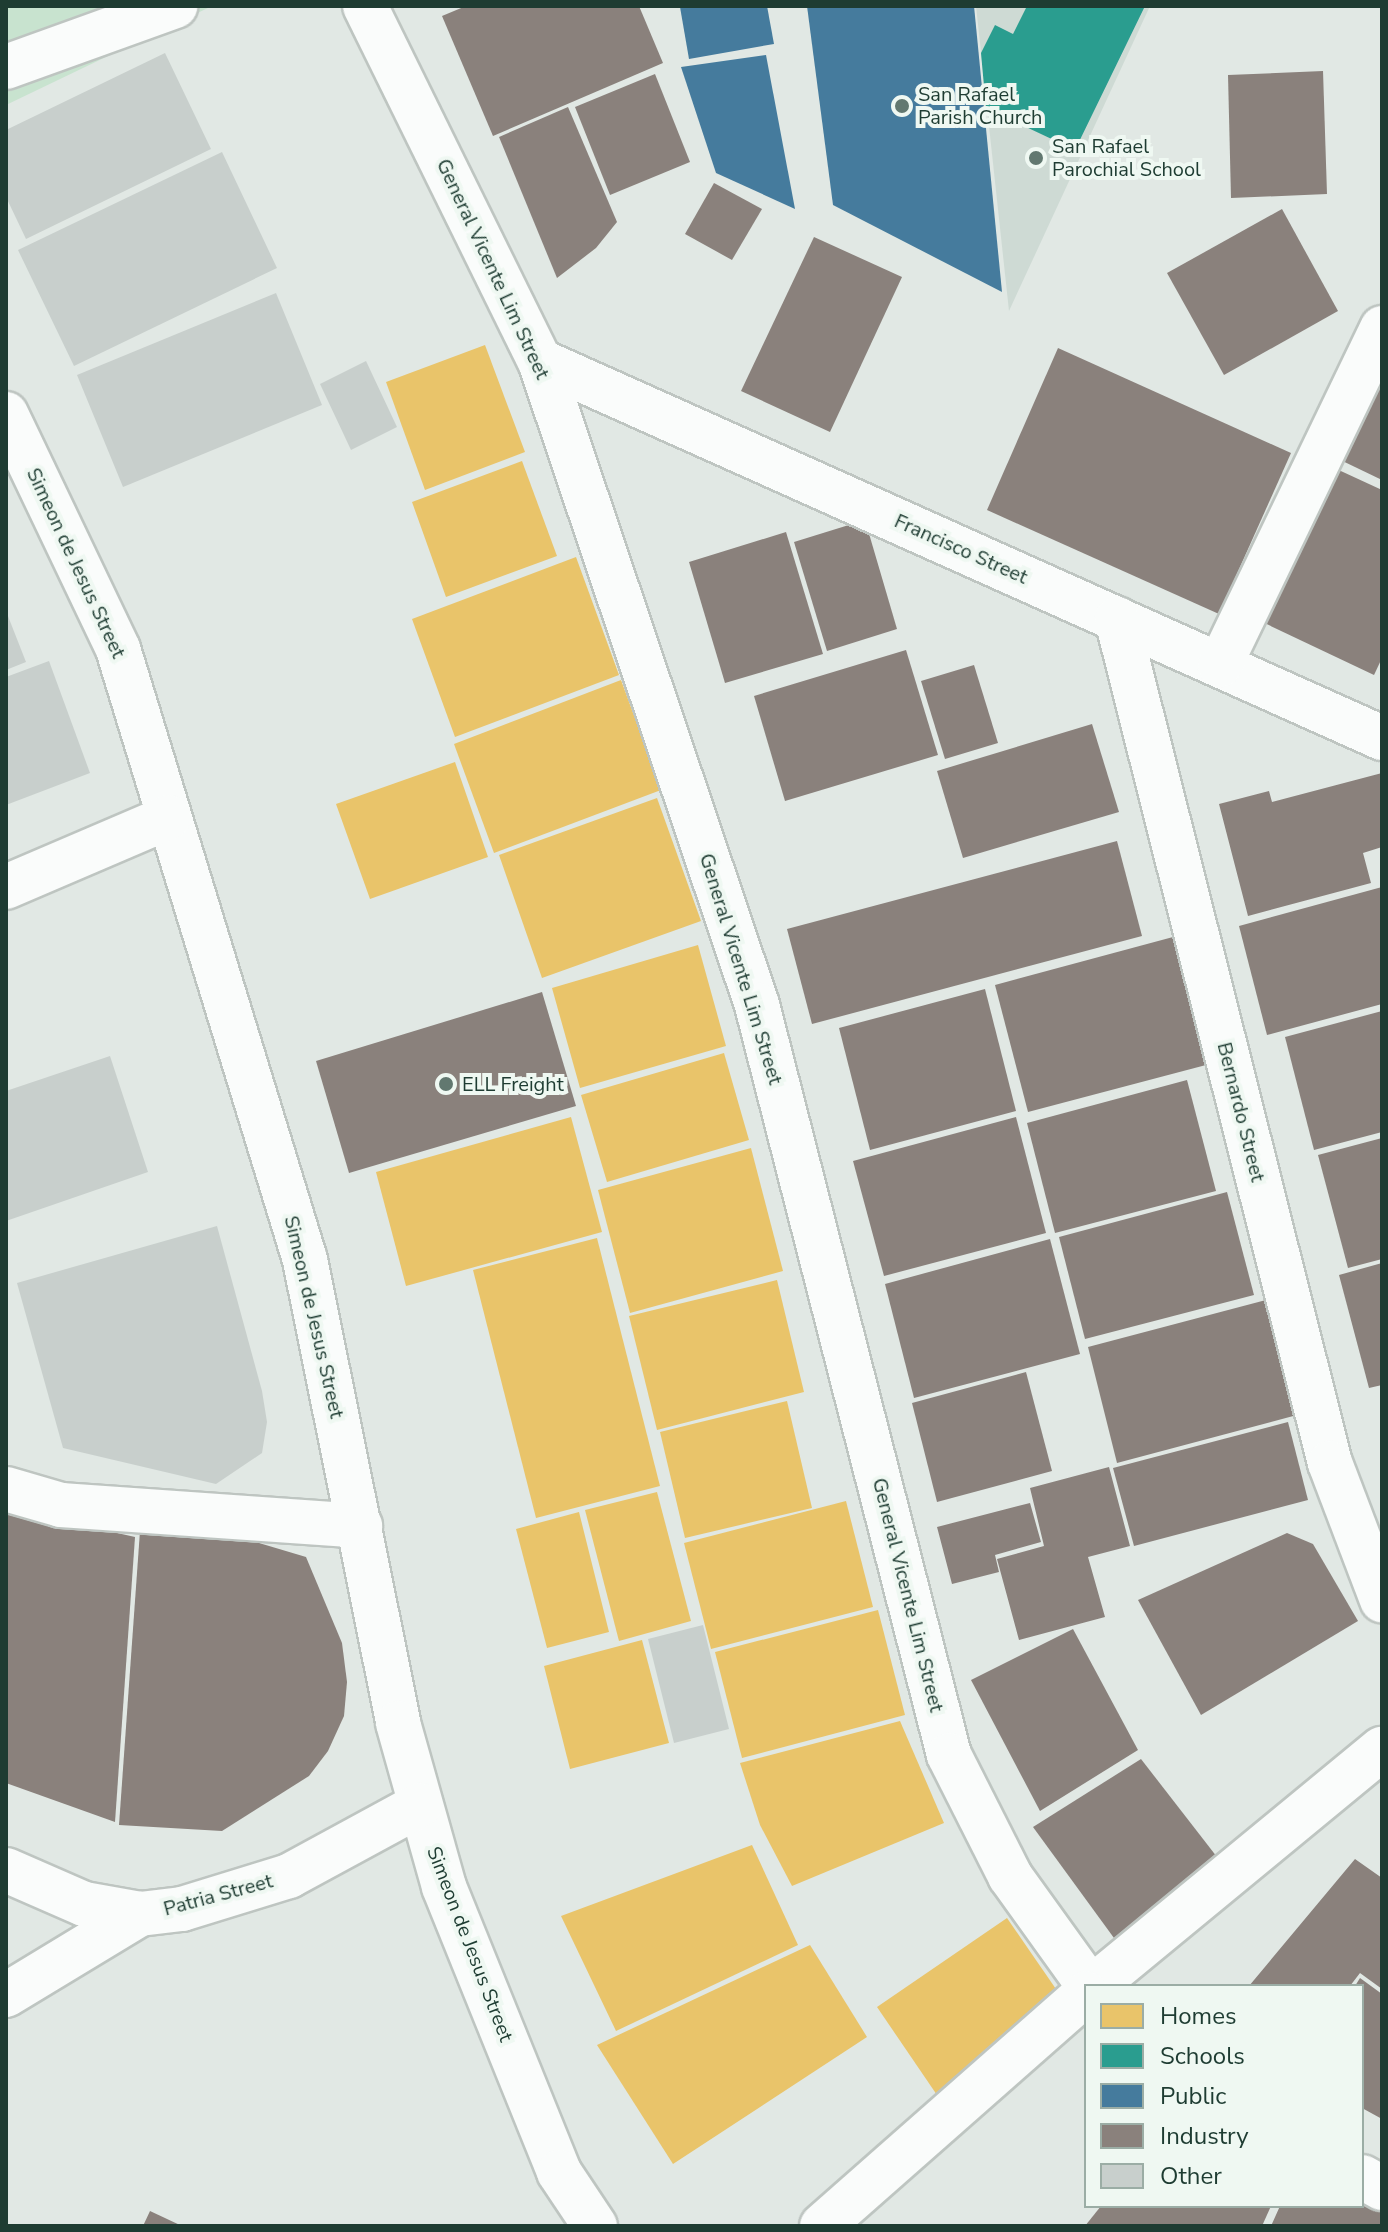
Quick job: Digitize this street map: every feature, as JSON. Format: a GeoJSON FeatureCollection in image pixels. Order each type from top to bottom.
{"type":"FeatureCollection","features":[{"type":"Feature","properties":{"kind":"street"},"geometry":{"type":"LineString","coordinates":[[6,67],[175,6]]}},
{"type":"Feature","properties":{"kind":"street","name":"General Vicente Lim Street"},"geometry":{"type":"LineString","coordinates":[[365,6],[540,361],[757,1005],[949,1755],[1010,1876],[1090,1984]]}},
{"type":"Feature","properties":{"kind":"street"},"geometry":{"type":"LineString","coordinates":[[1220,665],[1382,328]]}},
{"type":"Feature","properties":{"kind":"street","name":"Francisco Street"},"geometry":{"type":"LineString","coordinates":[[540,361],[1382,738]]}},
{"type":"Feature","properties":{"kind":"street","name":"Simeon de Jesus Street"},"geometry":{"type":"LineString","coordinates":[[6,414],[118,649],[305,1260],[398,1723],[444,1887],[559,2172],[595,2226]]}},
{"type":"Feature","properties":{"kind":"street","name":"Bernardo Street"},"geometry":{"type":"LineString","coordinates":[[1117,619],[1330,1463],[1382,1600]]}},
{"type":"Feature","properties":{"kind":"street"},"geometry":{"type":"LineString","coordinates":[[6,887],[169,817]]}},
{"type":"Feature","properties":{"kind":"street"},"geometry":{"type":"LineString","coordinates":[[6,1489],[61,1505],[360,1526]]}},
{"type":"Feature","properties":{"kind":"street"},"geometry":{"type":"LineString","coordinates":[[1093,1984],[1382,1749]]}},
{"type":"Feature","properties":{"kind":"street","name":"Patria Street"},"geometry":{"type":"LineString","coordinates":[[6,1870],[84,1904],[140,1914],[182,1909],[289,1876],[420,1805]]}},
{"type":"Feature","properties":{"kind":"street"},"geometry":{"type":"LineString","coordinates":[[6,1995],[140,1914]]}},
{"type":"Feature","properties":{"kind":"street"},"geometry":{"type":"LineString","coordinates":[[822,2226],[1084,1995]]}},
{"type":"Feature","properties":{"kind":"street"},"geometry":{"type":"LineString","coordinates":[[1364,2178],[1382,2188]]}},
{"type":"Feature","properties":{"kind":"shaded area","name":"San Rafael Parochial School"},"geometry":{"type":"Polygon","coordinates":[[[976,6],[1150,6],[1009,311],[976,6]]]}},
{"type":"Feature","properties":{"kind":"green space"},"geometry":{"type":"Polygon","coordinates":[[[6,6],[212,6],[6,105],[6,6]]]}},
{"type":"Feature","properties":{"kind":"building: Homes"},"geometry":{"type":"Polygon","coordinates":[[[485,345],[525,452],[425,490],[386,382],[485,345]]]}},
{"type":"Feature","properties":{"kind":"building: Homes"},"geometry":{"type":"Polygon","coordinates":[[[522,461],[557,556],[446,597],[412,502],[522,461]]]}},
{"type":"Feature","properties":{"kind":"building: Homes"},"geometry":{"type":"Polygon","coordinates":[[[576,557],[619,675],[455,737],[412,619],[576,557]]]}},
{"type":"Feature","properties":{"kind":"building: Homes"},"geometry":{"type":"Polygon","coordinates":[[[621,680],[661,790],[494,853],[454,744],[621,680]]]}},
{"type":"Feature","properties":{"kind":"building: Homes"},"geometry":{"type":"Polygon","coordinates":[[[455,762],[488,857],[370,899],[336,804],[455,762]]]}},
{"type":"Feature","properties":{"kind":"building: Homes"},"geometry":{"type":"Polygon","coordinates":[[[657,798],[701,921],[542,978],[499,855],[657,798]]]}},
{"type":"Feature","properties":{"kind":"building: Homes"},"geometry":{"type":"Polygon","coordinates":[[[698,945],[726,1046],[580,1088],[552,988],[698,945]]]}},
{"type":"Feature","properties":{"kind":"building: Homes"},"geometry":{"type":"Polygon","coordinates":[[[724,1053],[749,1140],[607,1182],[581,1095],[724,1053]]]}},
{"type":"Feature","properties":{"kind":"building: Homes"},"geometry":{"type":"Polygon","coordinates":[[[571,1117],[602,1232],[406,1286],[376,1172],[571,1117]]]}},
{"type":"Feature","properties":{"kind":"building: Homes"},"geometry":{"type":"Polygon","coordinates":[[[751,1148],[783,1271],[630,1313],[598,1190],[751,1148]]]}},
{"type":"Feature","properties":{"kind":"building: Homes"},"geometry":{"type":"Polygon","coordinates":[[[597,1238],[660,1486],[536,1518],[473,1270],[597,1238]]]}},
{"type":"Feature","properties":{"kind":"building: Homes"},"geometry":{"type":"Polygon","coordinates":[[[777,1280],[804,1392],[657,1430],[629,1316],[777,1280]]]}},
{"type":"Feature","properties":{"kind":"building: Homes"},"geometry":{"type":"Polygon","coordinates":[[[787,1401],[812,1508],[685,1538],[660,1432],[787,1401]]]}},
{"type":"Feature","properties":{"kind":"building: Homes"},"geometry":{"type":"Polygon","coordinates":[[[657,1492],[691,1621],[619,1641],[585,1510],[657,1492]]]}},
{"type":"Feature","properties":{"kind":"building: Homes"},"geometry":{"type":"Polygon","coordinates":[[[846,1501],[873,1607],[711,1649],[684,1543],[846,1501]]]}},
{"type":"Feature","properties":{"kind":"building: Homes"},"geometry":{"type":"Polygon","coordinates":[[[579,1512],[609,1632],[547,1648],[516,1529],[579,1512]]]}},
{"type":"Feature","properties":{"kind":"building: Homes"},"geometry":{"type":"Polygon","coordinates":[[[878,1610],[905,1715],[742,1758],[715,1652],[878,1610]]]}},
{"type":"Feature","properties":{"kind":"building: Homes"},"geometry":{"type":"Polygon","coordinates":[[[642,1640],[669,1743],[570,1769],[544,1666],[642,1640]]]}},
{"type":"Feature","properties":{"kind":"building: Homes"},"geometry":{"type":"Polygon","coordinates":[[[900,1721],[944,1823],[792,1886],[760,1825],[740,1763],[900,1721]]]}},
{"type":"Feature","properties":{"kind":"building: Homes"},"geometry":{"type":"Polygon","coordinates":[[[752,1845],[798,1945],[616,2031],[561,1916],[752,1845]]]}},
{"type":"Feature","properties":{"kind":"building: Homes"},"geometry":{"type":"Polygon","coordinates":[[[1007,1918],[1069,2008],[939,2098],[877,2007],[1007,1918]]]}},
{"type":"Feature","properties":{"kind":"building: Homes"},"geometry":{"type":"Polygon","coordinates":[[[810,1945],[867,2037],[673,2164],[597,2045],[810,1945]]]}},
{"type":"Feature","properties":{"kind":"building: Schools"},"geometry":{"type":"Polygon","coordinates":[[[1027,6],[1145,6],[1075,150],[986,108],[981,53],[995,25],[1013,34],[1027,6]]]}},
{"type":"Feature","properties":{"kind":"building: Public"},"geometry":{"type":"Polygon","coordinates":[[[767,6],[774,44],[689,59],[680,7],[767,6]]]}},
{"type":"Feature","properties":{"kind":"building: Public","name":"San Rafael Parish Church"},"geometry":{"type":"Polygon","coordinates":[[[807,6],[974,6],[1002,292],[833,205],[807,6]]]}},
{"type":"Feature","properties":{"kind":"building: Public"},"geometry":{"type":"Polygon","coordinates":[[[766,55],[795,209],[716,173],[681,67],[766,55]]]}},
{"type":"Feature","properties":{"kind":"building: Industry"},"geometry":{"type":"Polygon","coordinates":[[[466,6],[639,6],[663,63],[493,136],[442,16],[466,6]]]}},
{"type":"Feature","properties":{"kind":"building: Industry"},"geometry":{"type":"Polygon","coordinates":[[[1323,71],[1327,194],[1231,198],[1228,75],[1323,71]]]}},
{"type":"Feature","properties":{"kind":"building: Industry"},"geometry":{"type":"Polygon","coordinates":[[[655,74],[690,162],[610,195],[575,107],[655,74]]]}},
{"type":"Feature","properties":{"kind":"building: Industry"},"geometry":{"type":"Polygon","coordinates":[[[568,107],[617,222],[596,248],[557,278],[499,137],[568,107]]]}},
{"type":"Feature","properties":{"kind":"building: Industry"},"geometry":{"type":"Polygon","coordinates":[[[714,183],[762,209],[732,260],[685,234],[714,183]]]}},
{"type":"Feature","properties":{"kind":"building: Industry"},"geometry":{"type":"Polygon","coordinates":[[[1282,209],[1338,311],[1224,375],[1167,273],[1282,209]]]}},
{"type":"Feature","properties":{"kind":"building: Industry"},"geometry":{"type":"Polygon","coordinates":[[[814,237],[902,277],[830,432],[741,391],[814,237]]]}},
{"type":"Feature","properties":{"kind":"building: Industry"},"geometry":{"type":"Polygon","coordinates":[[[1382,347],[1382,480],[1330,455],[1382,347]]]}},
{"type":"Feature","properties":{"kind":"building: Industry"},"geometry":{"type":"Polygon","coordinates":[[[1058,348],[1291,453],[1219,614],[987,510],[1058,348]]]}},
{"type":"Feature","properties":{"kind":"building: Industry"},"geometry":{"type":"Polygon","coordinates":[[[1330,466],[1382,490],[1382,658],[1374,675],[1256,619],[1330,466]]]}},
{"type":"Feature","properties":{"kind":"building: Industry"},"geometry":{"type":"Polygon","coordinates":[[[865,520],[897,629],[827,651],[794,542],[865,520]]]}},
{"type":"Feature","properties":{"kind":"building: Industry"},"geometry":{"type":"Polygon","coordinates":[[[786,532],[823,654],[725,683],[689,562],[786,532]]]}},
{"type":"Feature","properties":{"kind":"building: Industry"},"geometry":{"type":"Polygon","coordinates":[[[906,650],[938,755],[785,801],[754,696],[906,650]]]}},
{"type":"Feature","properties":{"kind":"building: Industry"},"geometry":{"type":"Polygon","coordinates":[[[974,665],[998,743],[945,759],[921,681],[974,665]]]}},
{"type":"Feature","properties":{"kind":"building: Industry"},"geometry":{"type":"Polygon","coordinates":[[[1092,724],[1119,812],[963,858],[937,771],[1092,724]]]}},
{"type":"Feature","properties":{"kind":"building: Industry"},"geometry":{"type":"Polygon","coordinates":[[[1382,773],[1382,847],[1363,853],[1371,883],[1248,916],[1219,804],[1269,791],[1272,802],[1382,773]]]}},
{"type":"Feature","properties":{"kind":"building: Industry"},"geometry":{"type":"Polygon","coordinates":[[[1117,841],[1142,936],[812,1024],[787,929],[1117,841]]]}},
{"type":"Feature","properties":{"kind":"building: Industry"},"geometry":{"type":"Polygon","coordinates":[[[1382,887],[1382,1004],[1267,1035],[1239,926],[1382,887]]]}},
{"type":"Feature","properties":{"kind":"building: Industry"},"geometry":{"type":"Polygon","coordinates":[[[1173,937],[1206,1065],[1028,1112],[995,985],[1173,937]]]}},
{"type":"Feature","properties":{"kind":"building: Industry"},"geometry":{"type":"Polygon","coordinates":[[[985,989],[1016,1111],[870,1150],[839,1028],[985,989]]]}},
{"type":"Feature","properties":{"kind":"building: Industry","name":"ELL Freight"},"geometry":{"type":"Polygon","coordinates":[[[542,992],[576,1106],[349,1173],[316,1061],[542,992]]]}},
{"type":"Feature","properties":{"kind":"building: Industry"},"geometry":{"type":"Polygon","coordinates":[[[1382,1011],[1382,1132],[1314,1150],[1285,1037],[1382,1011]]]}},
{"type":"Feature","properties":{"kind":"building: Industry"},"geometry":{"type":"Polygon","coordinates":[[[1187,1080],[1216,1191],[1055,1233],[1027,1123],[1187,1080]]]}},
{"type":"Feature","properties":{"kind":"building: Industry"},"geometry":{"type":"Polygon","coordinates":[[[1016,1117],[1046,1233],[884,1276],[853,1161],[1016,1117]]]}},
{"type":"Feature","properties":{"kind":"building: Industry"},"geometry":{"type":"Polygon","coordinates":[[[1382,1138],[1382,1259],[1348,1268],[1318,1155],[1382,1138]]]}},
{"type":"Feature","properties":{"kind":"building: Industry"},"geometry":{"type":"Polygon","coordinates":[[[1227,1192],[1254,1295],[1085,1339],[1059,1237],[1227,1192]]]}},
{"type":"Feature","properties":{"kind":"building: Industry"},"geometry":{"type":"Polygon","coordinates":[[[1050,1239],[1080,1354],[914,1398],[885,1284],[1050,1239]]]}},
{"type":"Feature","properties":{"kind":"building: Industry"},"geometry":{"type":"Polygon","coordinates":[[[1382,1263],[1382,1385],[1369,1388],[1339,1275],[1382,1263]]]}},
{"type":"Feature","properties":{"kind":"building: Industry"},"geometry":{"type":"Polygon","coordinates":[[[1266,1300],[1297,1415],[1117,1463],[1088,1347],[1266,1300]]]}},
{"type":"Feature","properties":{"kind":"building: Industry"},"geometry":{"type":"Polygon","coordinates":[[[1026,1372],[1052,1471],[937,1502],[912,1403],[1026,1372]]]}},
{"type":"Feature","properties":{"kind":"building: Industry"},"geometry":{"type":"Polygon","coordinates":[[[1288,1422],[1308,1500],[1134,1546],[1113,1468],[1288,1422]]]}},
{"type":"Feature","properties":{"kind":"building: Industry"},"geometry":{"type":"Polygon","coordinates":[[[1109,1467],[1130,1546],[1088,1557],[1105,1617],[1019,1640],[997,1559],[1044,1546],[1030,1488],[1109,1467]]]}},
{"type":"Feature","properties":{"kind":"building: Industry"},"geometry":{"type":"Polygon","coordinates":[[[1030,1503],[1041,1542],[995,1555],[999,1572],[952,1584],[937,1527],[1030,1503]]]}},
{"type":"Feature","properties":{"kind":"building: Industry"},"geometry":{"type":"Polygon","coordinates":[[[6,1508],[135,1537],[115,1822],[6,1783],[6,1508]]]}},
{"type":"Feature","properties":{"kind":"building: Industry"},"geometry":{"type":"Polygon","coordinates":[[[140,1531],[242,1538],[306,1557],[342,1643],[347,1682],[344,1716],[328,1751],[309,1776],[222,1831],[119,1825],[140,1531]]]}},
{"type":"Feature","properties":{"kind":"building: Industry"},"geometry":{"type":"Polygon","coordinates":[[[1287,1533],[1313,1544],[1358,1621],[1201,1715],[1138,1600],[1287,1533]]]}},
{"type":"Feature","properties":{"kind":"building: Industry"},"geometry":{"type":"Polygon","coordinates":[[[1073,1629],[1138,1750],[1040,1811],[971,1680],[1073,1629]]]}},
{"type":"Feature","properties":{"kind":"building: Industry"},"geometry":{"type":"Polygon","coordinates":[[[1141,1759],[1224,1866],[1122,1949],[1033,1827],[1141,1759]]]}},
{"type":"Feature","properties":{"kind":"building: Industry"},"geometry":{"type":"Polygon","coordinates":[[[1355,1859],[1382,1878],[1382,1989],[1360,1973],[1352,1984],[1251,1984],[1355,1859]]]}},
{"type":"Feature","properties":{"kind":"building: Industry"},"geometry":{"type":"Polygon","coordinates":[[[1360,1978],[1382,1994],[1382,2119],[1364,2109],[1364,1984],[1356,1984],[1360,1978]]]}},
{"type":"Feature","properties":{"kind":"building: Industry"},"geometry":{"type":"Polygon","coordinates":[[[1364,2196],[1382,2205],[1382,2226],[1271,2226],[1279,2208],[1364,2208],[1364,2196]]]}},
{"type":"Feature","properties":{"kind":"building: Industry"},"geometry":{"type":"Polygon","coordinates":[[[1099,2208],[1270,2208],[1262,2226],[1085,2226],[1099,2208]]]}},
{"type":"Feature","properties":{"kind":"building: Industry"},"geometry":{"type":"Polygon","coordinates":[[[150,2211],[182,2226],[143,2226],[150,2211]]]}},
{"type":"Feature","properties":{"kind":"building: Other"},"geometry":{"type":"Polygon","coordinates":[[[165,53],[211,149],[26,239],[6,197],[6,130],[165,53]]]}},
{"type":"Feature","properties":{"kind":"building: Other"},"geometry":{"type":"Polygon","coordinates":[[[222,152],[277,268],[74,366],[18,250],[222,152]]]}},
{"type":"Feature","properties":{"kind":"building: Other"},"geometry":{"type":"Polygon","coordinates":[[[276,293],[322,405],[123,487],[77,375],[276,293]]]}},
{"type":"Feature","properties":{"kind":"building: Other"},"geometry":{"type":"Polygon","coordinates":[[[366,361],[397,427],[351,450],[320,384],[366,361]]]}},
{"type":"Feature","properties":{"kind":"building: Other"},"geometry":{"type":"Polygon","coordinates":[[[6,611],[26,662],[6,670],[6,611]]]}},
{"type":"Feature","properties":{"kind":"building: Other"},"geometry":{"type":"Polygon","coordinates":[[[49,661],[90,773],[6,805],[6,677],[49,661]]]}},
{"type":"Feature","properties":{"kind":"building: Other"},"geometry":{"type":"Polygon","coordinates":[[[110,1056],[148,1172],[6,1221],[6,1091],[110,1056]]]}},
{"type":"Feature","properties":{"kind":"building: Other"},"geometry":{"type":"Polygon","coordinates":[[[217,1226],[262,1391],[267,1422],[262,1453],[216,1484],[63,1448],[17,1283],[217,1226]]]}},
{"type":"Feature","properties":{"kind":"building: Other"},"geometry":{"type":"Polygon","coordinates":[[[703,1625],[729,1729],[674,1743],[648,1639],[703,1625]]]}},
{"type":"Feature","properties":{"kind":"place","name":"San Rafael Parish Church"},"geometry":{"type":"Point","coordinates":[902,106]}},
{"type":"Feature","properties":{"kind":"place","name":"San Rafael Parochial School"},"geometry":{"type":"Point","coordinates":[1036,158]}},
{"type":"Feature","properties":{"kind":"place","name":"ELL Freight"},"geometry":{"type":"Point","coordinates":[446,1084]}}]}
